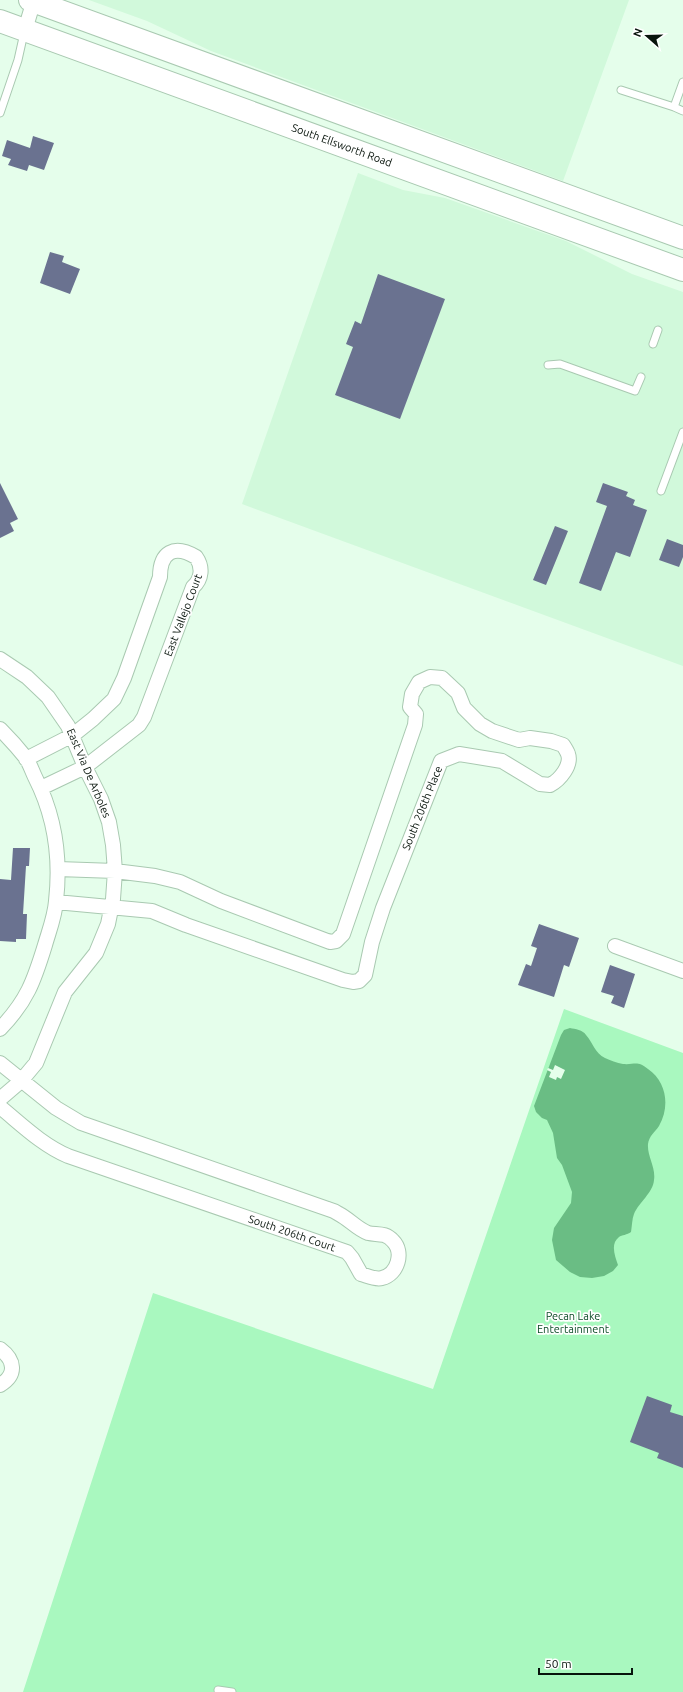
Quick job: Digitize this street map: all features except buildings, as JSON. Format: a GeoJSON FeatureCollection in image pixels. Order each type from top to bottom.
{"type":"FeatureCollection","features":[{"type":"Feature","properties":{"kind":"main road"},"geometry":{"type":"LineString","coordinates":[[32,0],[683,238]]}},
{"type":"Feature","properties":{"kind":"main road","name":"South Ellsworth Road"},"geometry":{"type":"LineString","coordinates":[[0,21],[683,270]]}},
{"type":"Feature","properties":{"kind":"main road"},"geometry":{"type":"LineString","coordinates":[[436,180],[440,171],[443,150]]}},
{"type":"Feature","properties":{"kind":"street"},"geometry":{"type":"LineString","coordinates":[[25,30],[32,0]]}},
{"type":"Feature","properties":{"kind":"street","name":"East Vallejo Court"},"geometry":{"type":"LineString","coordinates":[[26,759],[73,735],[114,699],[119,692],[160,577],[161,562],[164,557],[172,551],[178,551],[196,557],[200,565],[201,576],[193,587],[144,717],[139,725],[85,768],[41,788]]}},
{"type":"Feature","properties":{"kind":"street","name":"East Via De Arboles"},"geometry":{"type":"LineString","coordinates":[[0,659],[27,677],[48,697],[73,735],[85,768],[101,799],[109,822],[115,871],[108,924],[96,953],[65,992],[36,1063],[21,1081],[0,1098]]}},
{"type":"Feature","properties":{"kind":"street","name":"South 206th Place"},"geometry":{"type":"LineString","coordinates":[[111,907],[152,911],[186,925],[343,980],[353,982],[359,981],[365,975],[372,942],[383,908],[441,761],[459,754],[502,761],[540,784],[550,785],[562,776],[567,765],[568,755],[563,745],[551,741],[530,738],[519,740],[492,731],[480,724],[464,708],[458,693],[442,678],[430,677],[419,682],[412,694],[410,706],[416,714],[415,725],[343,934],[336,941],[330,942],[221,901],[180,882],[155,876],[115,871]]}},
{"type":"Feature","properties":{"kind":"street"},"geometry":{"type":"LineString","coordinates":[[0,728],[26,759],[41,788],[55,829],[58,869],[56,902],[37,969],[28,992],[13,1015],[0,1029]]}},
{"type":"Feature","properties":{"kind":"street"},"geometry":{"type":"LineString","coordinates":[[58,869],[115,871]]}},
{"type":"Feature","properties":{"kind":"street"},"geometry":{"type":"LineString","coordinates":[[56,902],[111,907]]}},
{"type":"Feature","properties":{"kind":"street"},"geometry":{"type":"LineString","coordinates":[[615,946],[683,971]]}},
{"type":"Feature","properties":{"kind":"street","name":"South 206th Court"},"geometry":{"type":"LineString","coordinates":[[0,1063],[56,1108],[81,1123],[328,1209],[339,1214],[368,1233],[388,1236],[398,1249],[399,1259],[396,1267],[390,1274],[382,1278],[373,1278],[361,1274],[352,1258],[346,1252],[68,1156],[56,1151],[40,1140],[0,1107]]}},
{"type":"Feature","properties":{"kind":"street"},"geometry":{"type":"LineString","coordinates":[[0,1349],[9,1356],[12,1370],[7,1381],[0,1385]]}},
{"type":"Feature","properties":{"kind":"lane"},"geometry":{"type":"LineString","coordinates":[[0,113],[18,60],[25,30]]}},
{"type":"Feature","properties":{"kind":"lane"},"geometry":{"type":"LineString","coordinates":[[674,107],[683,82]]}},
{"type":"Feature","properties":{"kind":"lane"},"geometry":{"type":"LineString","coordinates":[[621,90],[683,110]]}},
{"type":"Feature","properties":{"kind":"lane"},"geometry":{"type":"LineString","coordinates":[[653,344],[658,330]]}},
{"type":"Feature","properties":{"kind":"lane"},"geometry":{"type":"LineString","coordinates":[[548,365],[560,364],[635,392],[641,377]]}},
{"type":"Feature","properties":{"kind":"lane"},"geometry":{"type":"LineString","coordinates":[[661,491],[683,432]]}},
{"type":"Feature","properties":{"kind":"lane"},"geometry":{"type":"LineString","coordinates":[[218,1690],[232,1692]]}},
{"type":"Feature","properties":{"kind":"shaded area"},"geometry":{"type":"Polygon","coordinates":[[[89,0],[629,0],[563,181],[211,51],[147,21],[89,0]]]}},
{"type":"Feature","properties":{"kind":"shaded area"},"geometry":{"type":"Polygon","coordinates":[[[358,173],[403,190],[445,198],[566,241],[632,274],[683,292],[683,666],[242,504],[358,173]]]}},
{"type":"Feature","properties":{"kind":"shaded area"},"geometry":{"type":"Polygon","coordinates":[[[570,1028],[585,1033],[596,1051],[605,1058],[621,1064],[638,1064],[644,1066],[654,1074],[663,1088],[665,1095],[665,1111],[659,1126],[651,1136],[648,1144],[654,1171],[653,1185],[634,1214],[631,1232],[619,1237],[616,1240],[614,1250],[618,1265],[613,1271],[604,1276],[592,1278],[580,1277],[570,1272],[556,1260],[552,1240],[554,1228],[571,1203],[572,1192],[562,1165],[557,1158],[553,1133],[547,1120],[542,1118],[536,1112],[534,1106],[561,1035],[564,1030],[570,1028]]]}},
{"type":"Feature","properties":{"kind":"green space","name":"Pecan Lake Entertainment"},"geometry":{"type":"Polygon","coordinates":[[[564,1009],[683,1053],[683,1692],[23,1692],[153,1293],[433,1389],[564,1009]]]}},
{"type":"Feature","properties":{"kind":"pier"},"geometry":{"type":"Polygon","coordinates":[[[555,1065],[565,1070],[561,1079],[557,1077],[556,1080],[549,1077],[551,1072],[547,1070],[548,1068],[553,1070],[555,1065]]]}}]}
